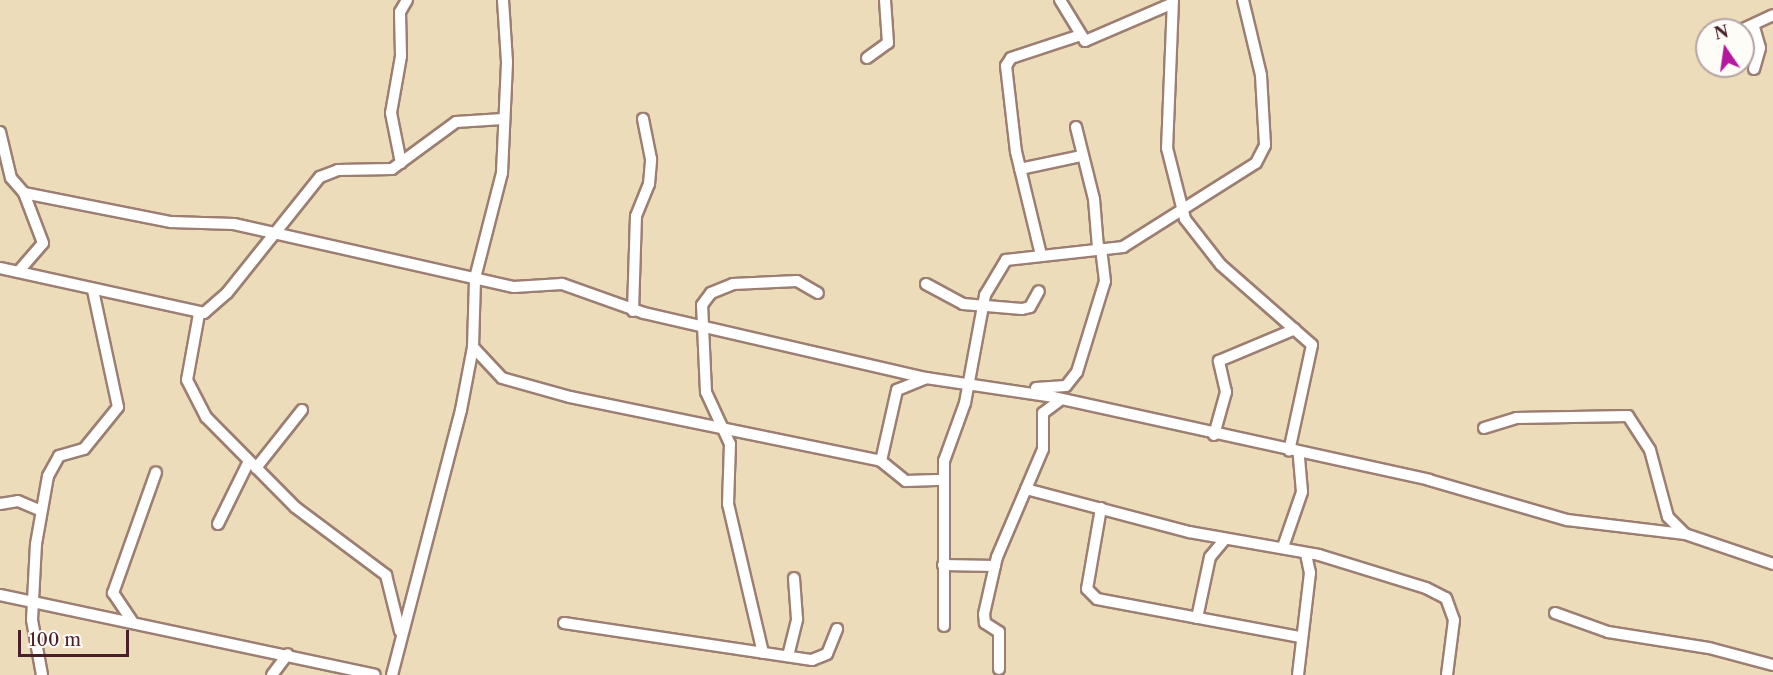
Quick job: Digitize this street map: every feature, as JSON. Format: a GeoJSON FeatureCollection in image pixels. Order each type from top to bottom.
{"type":"FeatureCollection","features":[{"type":"Feature","properties":{"kind":"street"},"geometry":{"type":"LineString","coordinates":[[401,163],[391,113],[401,57],[400,12],[407,0]]}},
{"type":"Feature","properties":{"kind":"street"},"geometry":{"type":"LineString","coordinates":[[392,675],[439,504],[473,347],[475,278],[502,173],[507,54],[503,0]]}},
{"type":"Feature","properties":{"kind":"street"},"geometry":{"type":"LineString","coordinates":[[867,58],[888,43],[885,0]]}},
{"type":"Feature","properties":{"kind":"street"},"geometry":{"type":"LineString","coordinates":[[1060,0],[1078,36],[1085,41],[1172,2],[1174,47],[1167,148],[1181,208],[1199,242],[1312,345],[1294,453],[1302,492],[1283,547]]}},
{"type":"Feature","properties":{"kind":"street"},"geometry":{"type":"LineString","coordinates":[[944,626],[945,456],[968,381],[984,305],[1006,260],[1132,243],[1145,228],[1256,163],[1266,145],[1261,75],[1244,0]]}},
{"type":"Feature","properties":{"kind":"street"},"geometry":{"type":"LineString","coordinates":[[1755,26],[1773,15]]}},
{"type":"Feature","properties":{"kind":"street"},"geometry":{"type":"LineString","coordinates":[[1755,30],[1760,48],[1755,66]]}},
{"type":"Feature","properties":{"kind":"street"},"geometry":{"type":"LineString","coordinates":[[1041,255],[1020,169],[1006,66],[1011,58],[1078,36]]}},
{"type":"Feature","properties":{"kind":"street"},"geometry":{"type":"LineString","coordinates":[[0,268],[199,314],[213,308],[274,235],[308,189],[330,171],[381,172],[401,163],[456,122],[503,119]]}},
{"type":"Feature","properties":{"kind":"street"},"geometry":{"type":"LineString","coordinates":[[633,310],[636,216],[651,159],[643,119]]}},
{"type":"Feature","properties":{"kind":"street"},"geometry":{"type":"LineString","coordinates":[[24,193],[171,222],[234,224],[274,235],[514,287],[562,284],[633,310],[926,378],[1039,388],[1066,386],[1087,349],[1105,281],[1094,199],[1081,156],[1076,128]]}},
{"type":"Feature","properties":{"kind":"street"},"geometry":{"type":"LineString","coordinates":[[0,132],[5,177],[24,193],[44,243],[18,272]]}},
{"type":"Feature","properties":{"kind":"street"},"geometry":{"type":"LineString","coordinates":[[1020,169],[1081,156]]}},
{"type":"Feature","properties":{"kind":"street"},"geometry":{"type":"LineString","coordinates":[[763,653],[728,504],[731,450],[706,392],[703,326],[706,297],[733,284],[788,280],[819,293]]}},
{"type":"Feature","properties":{"kind":"street"},"geometry":{"type":"LineString","coordinates":[[926,284],[960,303],[1028,308],[1039,291]]}},
{"type":"Feature","properties":{"kind":"street"},"geometry":{"type":"LineString","coordinates":[[42,675],[32,630],[41,511],[54,462],[84,448],[118,406],[93,290]]}},
{"type":"Feature","properties":{"kind":"street"},"geometry":{"type":"LineString","coordinates":[[199,314],[188,380],[206,417],[295,507],[386,575],[401,637]]}},
{"type":"Feature","properties":{"kind":"street"},"geometry":{"type":"LineString","coordinates":[[1214,435],[1226,392],[1219,361],[1295,329]]}},
{"type":"Feature","properties":{"kind":"street"},"geometry":{"type":"LineString","coordinates":[[473,347],[502,378],[881,460],[906,481],[944,480]]}},
{"type":"Feature","properties":{"kind":"street"},"geometry":{"type":"LineString","coordinates":[[881,460],[897,390],[926,378]]}},
{"type":"Feature","properties":{"kind":"street"},"geometry":{"type":"LineString","coordinates":[[968,381],[1294,453],[1429,480],[1566,520],[1685,534],[1773,564]]}},
{"type":"Feature","properties":{"kind":"street"},"geometry":{"type":"LineString","coordinates":[[999,669],[999,632],[984,618],[995,566],[1043,449],[1043,413],[1059,401]]}},
{"type":"Feature","properties":{"kind":"street"},"geometry":{"type":"LineString","coordinates":[[218,524],[252,464],[302,410]]}},
{"type":"Feature","properties":{"kind":"street"},"geometry":{"type":"LineString","coordinates":[[1484,429],[1522,417],[1583,421],[1628,416],[1650,450],[1668,517],[1685,534]]}},
{"type":"Feature","properties":{"kind":"street"},"geometry":{"type":"LineString","coordinates":[[132,622],[114,601],[113,592],[136,515],[156,472]]}},
{"type":"Feature","properties":{"kind":"street"},"geometry":{"type":"LineString","coordinates":[[1026,489],[1225,539],[1283,547],[1426,588],[1446,598],[1456,631],[1447,675]]}},
{"type":"Feature","properties":{"kind":"street"},"geometry":{"type":"LineString","coordinates":[[0,504],[18,501],[41,511]]}},
{"type":"Feature","properties":{"kind":"street"},"geometry":{"type":"LineString","coordinates":[[1101,508],[1090,594],[1154,614],[1197,618],[1300,637]]}},
{"type":"Feature","properties":{"kind":"street"},"geometry":{"type":"LineString","coordinates":[[1197,618],[1210,557],[1225,539]]}},
{"type":"Feature","properties":{"kind":"street"},"geometry":{"type":"LineString","coordinates":[[1298,675],[1300,637],[1310,573],[1306,554]]}},
{"type":"Feature","properties":{"kind":"street"},"geometry":{"type":"LineString","coordinates":[[943,565],[995,566]]}},
{"type":"Feature","properties":{"kind":"street"},"geometry":{"type":"LineString","coordinates":[[788,656],[797,619],[794,578]]}},
{"type":"Feature","properties":{"kind":"street"},"geometry":{"type":"LineString","coordinates":[[0,595],[288,654],[375,675]]}},
{"type":"Feature","properties":{"kind":"street"},"geometry":{"type":"LineString","coordinates":[[1555,613],[1608,632],[1709,648],[1773,665]]}},
{"type":"Feature","properties":{"kind":"street"},"geometry":{"type":"LineString","coordinates":[[564,623],[763,653],[821,659],[837,629]]}},
{"type":"Feature","properties":{"kind":"street"},"geometry":{"type":"LineString","coordinates":[[272,675],[288,654]]}}]}
